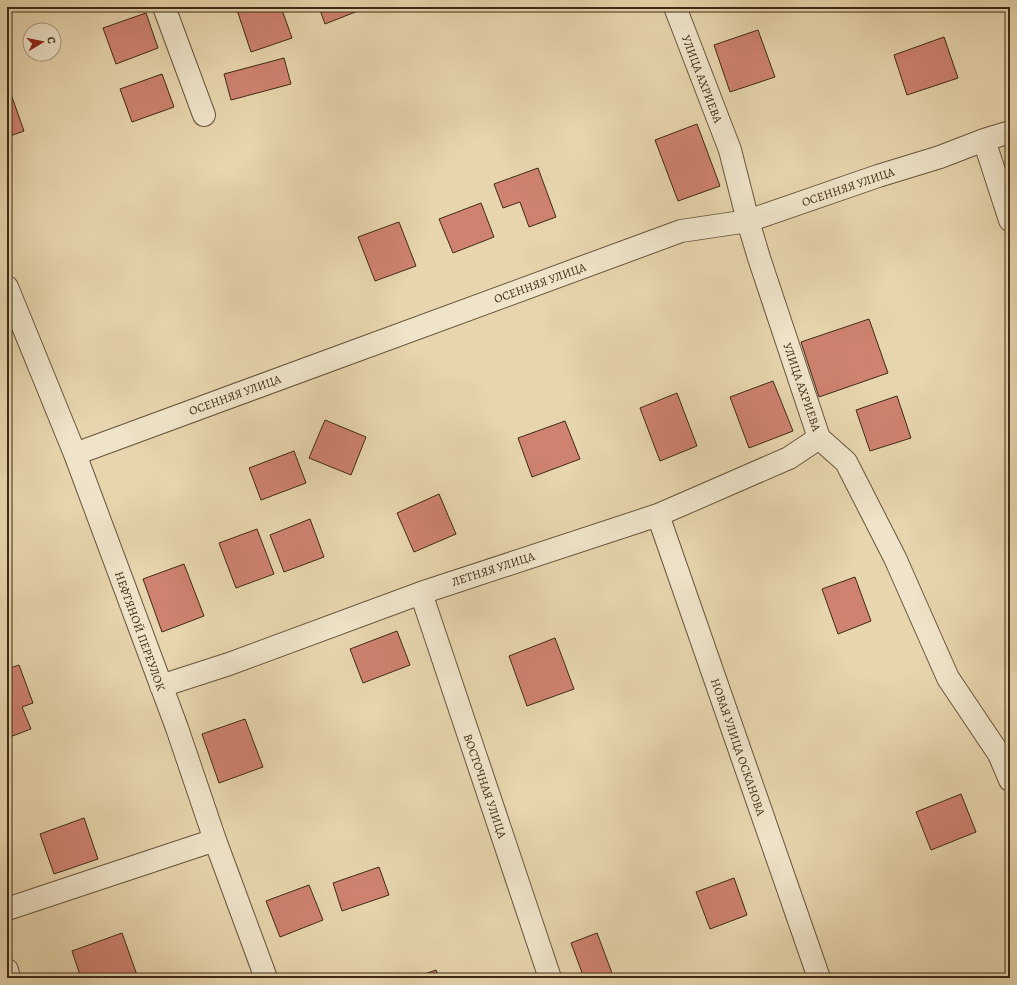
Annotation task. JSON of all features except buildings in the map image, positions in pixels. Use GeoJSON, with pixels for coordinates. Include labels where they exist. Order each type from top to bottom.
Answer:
{"type":"FeatureCollection","features":[{"type":"Feature","properties":{"kind":"street"},"geometry":{"type":"LineString","coordinates":[[164,7],[204,115]]}},
{"type":"Feature","properties":{"kind":"street","name":"УЛИЦА АХРИЕВА"},"geometry":{"type":"LineString","coordinates":[[675,7],[730,150],[761,266],[819,438],[846,462],[895,558],[948,678],[999,754],[1010,780]]}},
{"type":"Feature","properties":{"kind":"street","name":"ОСЕННЯЯ УЛИЦА"},"geometry":{"type":"LineString","coordinates":[[75,454],[681,231],[748,221],[1010,132]]}},
{"type":"Feature","properties":{"kind":"street"},"geometry":{"type":"LineString","coordinates":[[984,140],[1010,220]]}},
{"type":"Feature","properties":{"kind":"street","name":"НЕФТЯНОЙ ПЕРЕУЛОК"},"geometry":{"type":"LineString","coordinates":[[7,287],[75,454],[177,728],[215,840],[266,978]]}},
{"type":"Feature","properties":{"kind":"street","name":"ЛЕТНЯЯ УЛИЦА"},"geometry":{"type":"LineString","coordinates":[[161,686],[229,664],[420,593],[658,515],[789,458],[819,438]]}},
{"type":"Feature","properties":{"kind":"street","name":"НОВАЯ УЛИЦА ОСКАНОВА"},"geometry":{"type":"LineString","coordinates":[[658,515],[819,978]]}},
{"type":"Feature","properties":{"kind":"street","name":"ВОСТОЧНАЯ УЛИЦА"},"geometry":{"type":"LineString","coordinates":[[420,593],[550,978]]}},
{"type":"Feature","properties":{"kind":"street"},"geometry":{"type":"LineString","coordinates":[[7,909],[215,840]]}},
{"type":"Feature","properties":{"kind":"street"},"geometry":{"type":"LineString","coordinates":[[7,970],[10,978]]}}]}
